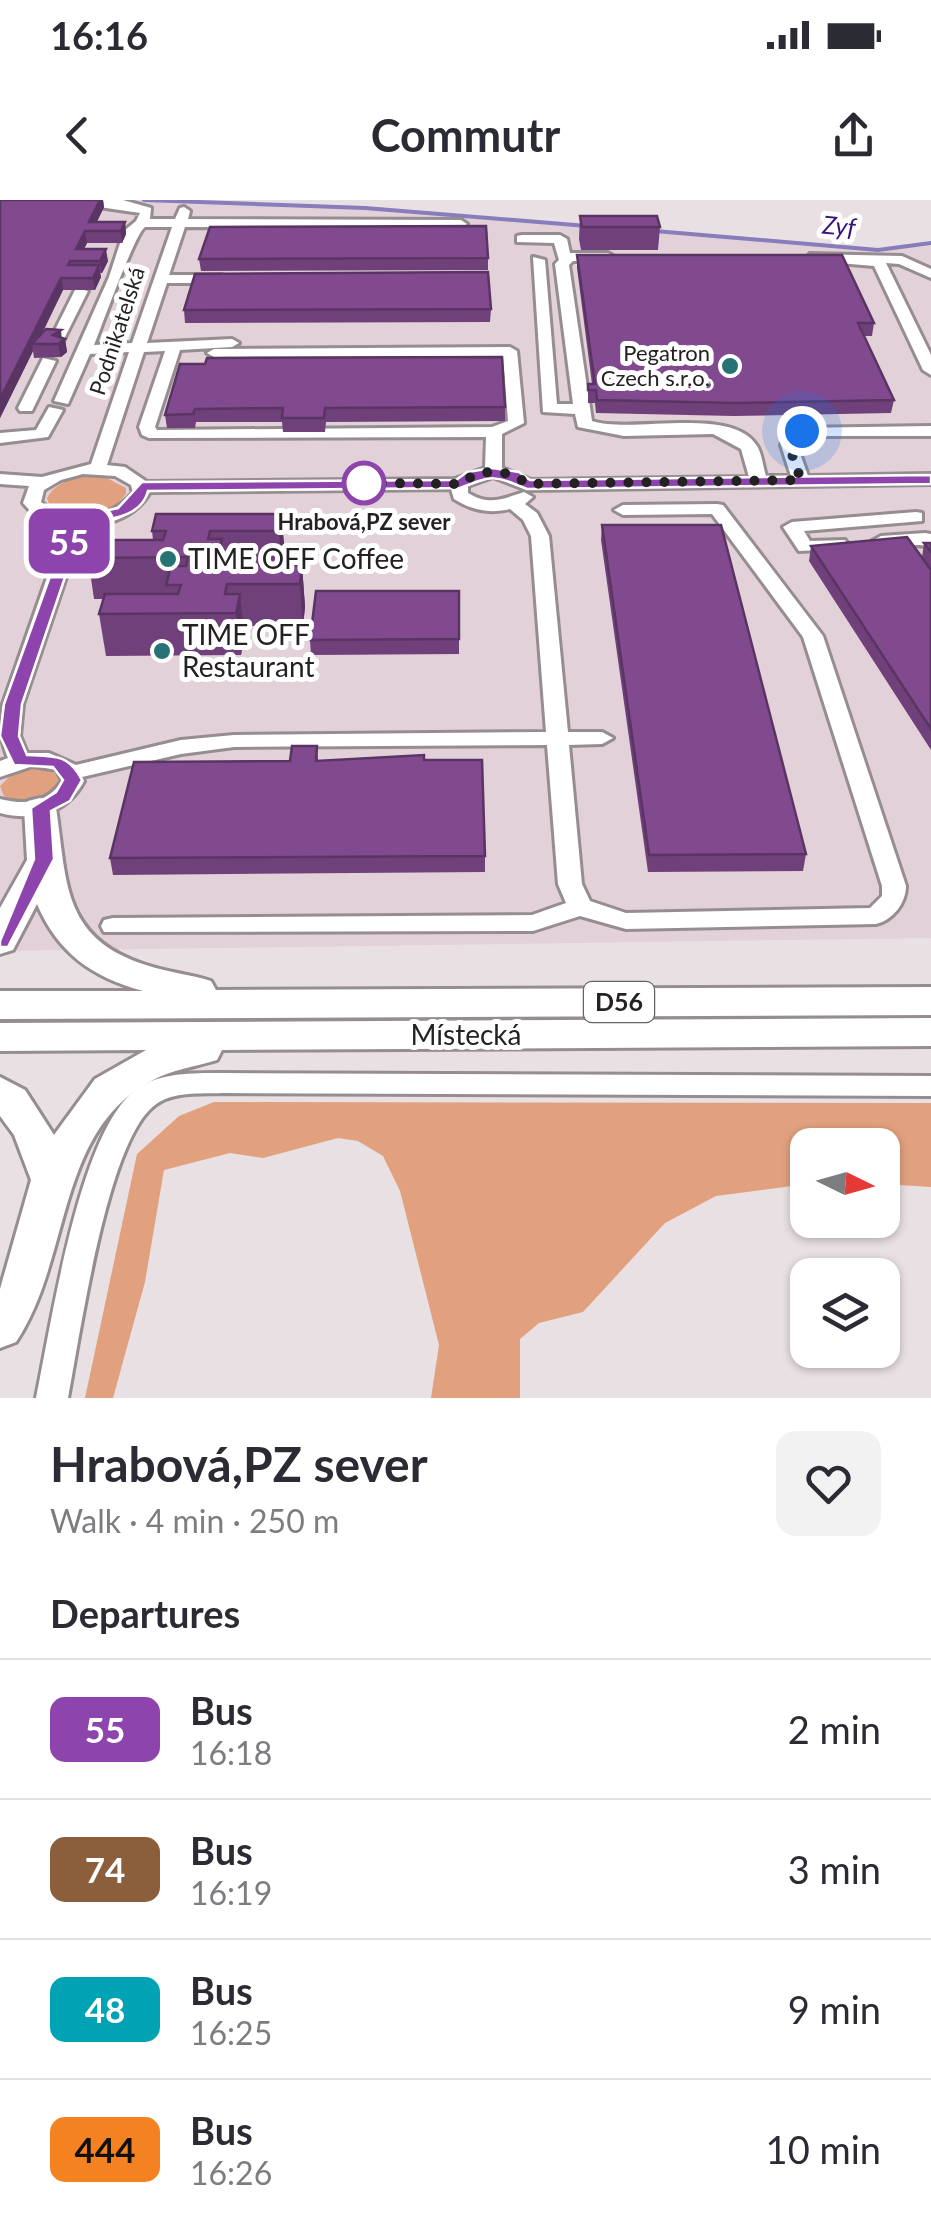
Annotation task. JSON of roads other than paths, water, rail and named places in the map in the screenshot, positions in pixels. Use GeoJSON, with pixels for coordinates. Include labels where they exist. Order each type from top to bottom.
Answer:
{"type":"FeatureCollection","features":[{"type":"Feature","properties":{"kind":"highway"},"geometry":{"type":"LineString","coordinates":[[40,808],[44,859],[54,907],[65,932],[88,954],[150,981],[309,1020]]}},
{"type":"Feature","properties":{"kind":"highway"},"geometry":{"type":"LineString","coordinates":[[0,941],[44,859]]}},
{"type":"Feature","properties":{"kind":"highway","name":"Místecká"},"geometry":{"type":"LineString","coordinates":[[0,1037],[309,1020],[931,1001]]}},
{"type":"Feature","properties":{"kind":"highway","name":"Místecká"},"geometry":{"type":"LineString","coordinates":[[0,1005],[309,1020],[931,1032]]}},
{"type":"Feature","properties":{"kind":"highway"},"geometry":{"type":"LineString","coordinates":[[0,1328],[32,1268],[52,1180],[90,1109],[108,1089],[135,1070],[164,1057],[309,1020]]}},
{"type":"Feature","properties":{"kind":"highway"},"geometry":{"type":"LineString","coordinates":[[0,1092],[22,1111],[35,1132],[52,1180]]}},
{"type":"Feature","properties":{"kind":"street"},"geometry":{"type":"LineString","coordinates":[[58,200],[143,207],[147,211],[142,222]]}},
{"type":"Feature","properties":{"kind":"street"},"geometry":{"type":"LineString","coordinates":[[0,438],[42,434],[86,350],[130,231],[142,222],[182,216],[273,223],[461,224]]}},
{"type":"Feature","properties":{"kind":"street","name":"Podnikatelská"},"geometry":{"type":"LineString","coordinates":[[98,468],[182,216]]}},
{"type":"Feature","properties":{"kind":"street"},"geometry":{"type":"LineString","coordinates":[[270,238],[273,223]]}},
{"type":"Feature","properties":{"kind":"street"},"geometry":{"type":"LineString","coordinates":[[522,239],[560,239],[584,424],[602,430],[710,430],[730,434],[749,448],[758,480]]}},
{"type":"Feature","properties":{"kind":"street"},"geometry":{"type":"LineString","coordinates":[[565,259],[632,257]]}},
{"type":"Feature","properties":{"kind":"street"},"geometry":{"type":"LineString","coordinates":[[803,257],[894,258],[931,274]]}},
{"type":"Feature","properties":{"kind":"street"},"geometry":{"type":"LineString","coordinates":[[860,258],[879,263],[931,370]]}},
{"type":"Feature","properties":{"kind":"street"},"geometry":{"type":"LineString","coordinates":[[538,260],[549,408],[580,409]]}},
{"type":"Feature","properties":{"kind":"street"},"geometry":{"type":"LineString","coordinates":[[161,279],[236,279]]}},
{"type":"Feature","properties":{"kind":"street"},"geometry":{"type":"LineString","coordinates":[[57,340],[81,291]]}},
{"type":"Feature","properties":{"kind":"street"},"geometry":{"type":"LineString","coordinates":[[69,315],[100,315]]}},
{"type":"Feature","properties":{"kind":"street"},"geometry":{"type":"LineString","coordinates":[[912,331],[931,331]]}},
{"type":"Feature","properties":{"kind":"street"},"geometry":{"type":"LineString","coordinates":[[86,350],[200,343],[501,340]]}},
{"type":"Feature","properties":{"kind":"street"},"geometry":{"type":"LineString","coordinates":[[174,347],[147,427],[155,435],[494,432],[516,423],[510,351],[214,353]]}},
{"type":"Feature","properties":{"kind":"street"},"geometry":{"type":"LineString","coordinates":[[26,408],[48,362]]}},
{"type":"Feature","properties":{"kind":"street"},"geometry":{"type":"LineString","coordinates":[[39,381],[72,381]]}},
{"type":"Feature","properties":{"kind":"street"},"geometry":{"type":"LineString","coordinates":[[801,480],[789,446],[791,436],[802,431],[931,431]]}},
{"type":"Feature","properties":{"kind":"street"},"geometry":{"type":"LineString","coordinates":[[493,472],[494,432]]}},
{"type":"Feature","properties":{"kind":"street"},"geometry":{"type":"LineString","coordinates":[[0,479],[44,482],[68,472],[98,468],[127,474],[142,487],[460,484],[472,475],[493,472],[514,476],[540,536],[570,884],[580,907]]}},
{"type":"Feature","properties":{"kind":"street"},"geometry":{"type":"LineString","coordinates":[[460,484],[460,495],[474,503],[520,494],[758,480],[931,480]]}},
{"type":"Feature","properties":{"kind":"street"},"geometry":{"type":"LineString","coordinates":[[900,480],[928,540],[930,566]]}},
{"type":"Feature","properties":{"kind":"street"},"geometry":{"type":"LineString","coordinates":[[44,482],[32,496],[37,510],[53,518],[76,521],[124,511],[138,500],[142,487]]}},
{"type":"Feature","properties":{"kind":"street"},"geometry":{"type":"LineString","coordinates":[[112,926],[533,923],[580,907],[626,921],[862,920],[876,916],[894,898],[890,870],[813,636],[717,509],[622,510]]}},
{"type":"Feature","properties":{"kind":"street"},"geometry":{"type":"LineString","coordinates":[[916,517],[792,527],[806,547],[928,540]]}},
{"type":"Feature","properties":{"kind":"street"},"geometry":{"type":"LineString","coordinates":[[0,806],[17,810],[40,808],[70,789],[71,773],[66,766],[46,759],[10,765],[10,736],[13,704],[76,521]]}},
{"type":"Feature","properties":{"kind":"street"},"geometry":{"type":"LineString","coordinates":[[71,773],[202,743],[602,738]]}},
{"type":"Feature","properties":{"kind":"street"},"geometry":{"type":"LineString","coordinates":[[52,1398],[97,1199],[116,1141],[130,1111],[162,1088],[222,1082],[931,1086]]}},
{"type":"Feature","properties":{"kind":"waterway","name":"Zyf"},"geometry":{"type":"LineString","coordinates":[[144,200],[365,208],[587,226]]}},
{"type":"Feature","properties":{"kind":"waterway","name":"Zyf"},"geometry":{"type":"LineString","coordinates":[[655,231],[878,250],[931,243]]}},
{"type":"Feature","properties":{"kind":"place","name":"Pegatron Czech s.r.o."},"geometry":{"type":"Point","coordinates":[730,366]}},
{"type":"Feature","properties":{"kind":"place","name":"Hrabová,PZ sever"},"geometry":{"type":"Point","coordinates":[364,483]}},
{"type":"Feature","properties":{"kind":"place","name":"TIME OFF Coffee"},"geometry":{"type":"Point","coordinates":[168,559]}},
{"type":"Feature","properties":{"kind":"place","name":"TIME OFF Restaurant"},"geometry":{"type":"Point","coordinates":[162,651]}}]}
